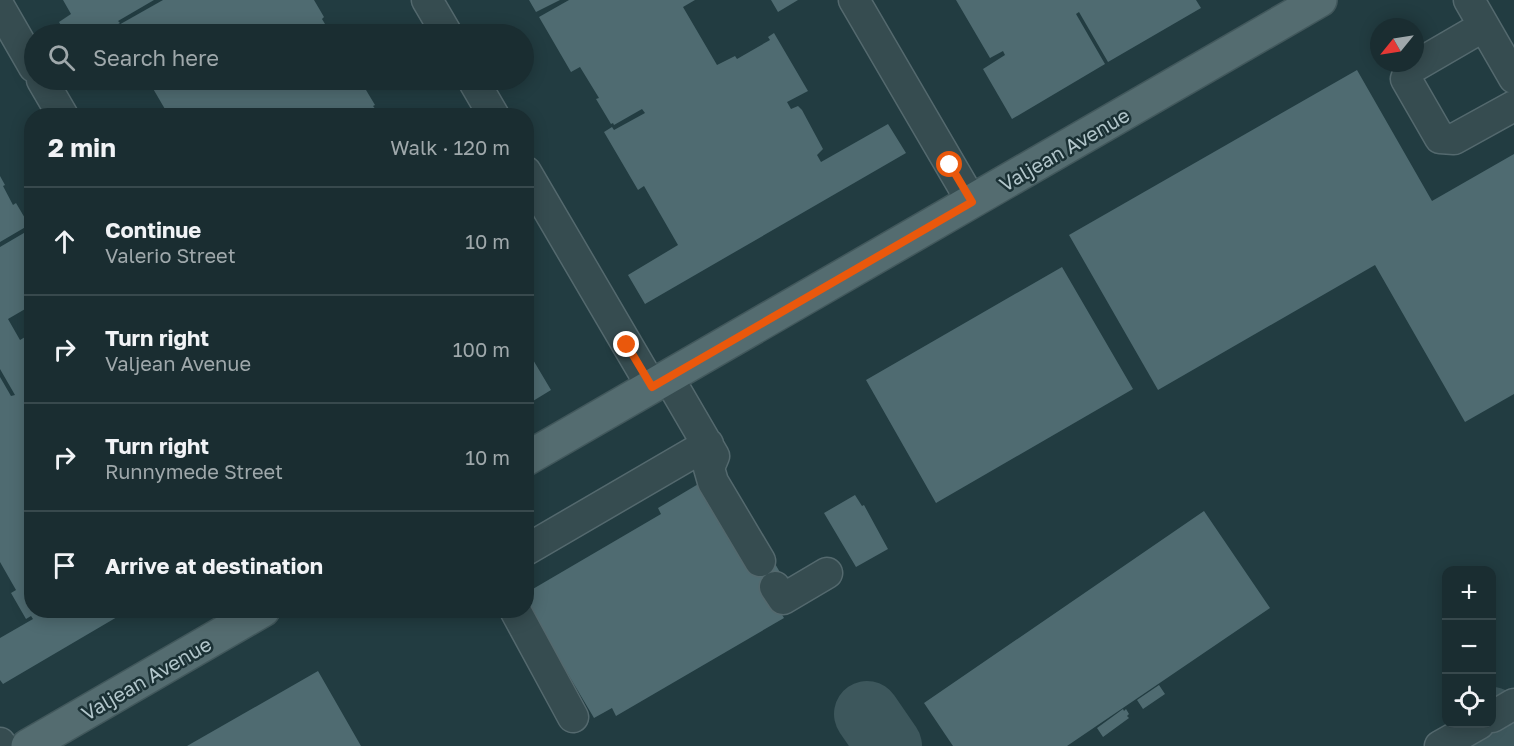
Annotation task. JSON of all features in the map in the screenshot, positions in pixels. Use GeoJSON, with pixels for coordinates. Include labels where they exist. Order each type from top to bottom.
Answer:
{"type":"FeatureCollection","features":[{"type":"Feature","properties":{"kind":"main road","name":"Valjean Avenue"},"geometry":{"type":"LineString","coordinates":[[534,454],[972,202],[1299,5]]}},
{"type":"Feature","properties":{"kind":"main road","name":"Valjean Avenue"},"geometry":{"type":"LineString","coordinates":[[28,746],[249,618]]}},
{"type":"Feature","properties":{"kind":"street"},"geometry":{"type":"LineString","coordinates":[[427,0],[441,24]]}},
{"type":"Feature","properties":{"kind":"street"},"geometry":{"type":"LineString","coordinates":[[854,0],[972,202]]}},
{"type":"Feature","properties":{"kind":"street"},"geometry":{"type":"LineString","coordinates":[[1469,0],[1514,78]]}},
{"type":"Feature","properties":{"kind":"street"},"geometry":{"type":"LineString","coordinates":[[0,8],[24,50]]}},
{"type":"Feature","properties":{"kind":"street"},"geometry":{"type":"LineString","coordinates":[[1484,26],[1410,69],[1406,79],[1440,138],[1455,139],[1514,106]]}},
{"type":"Feature","properties":{"kind":"street"},"geometry":{"type":"LineString","coordinates":[[48,90],[58,108]]}},
{"type":"Feature","properties":{"kind":"street"},"geometry":{"type":"LineString","coordinates":[[479,90],[489,108]]}},
{"type":"Feature","properties":{"kind":"street"},"geometry":{"type":"LineString","coordinates":[[534,185],[660,382],[708,444],[714,456],[709,468],[713,482],[760,561]]}},
{"type":"Feature","properties":{"kind":"street"},"geometry":{"type":"LineString","coordinates":[[534,545],[708,444]]}},
{"type":"Feature","properties":{"kind":"street"},"geometry":{"type":"LineString","coordinates":[[775,586],[783,599],[826,573]]}},
{"type":"Feature","properties":{"kind":"street"},"geometry":{"type":"LineString","coordinates":[[519,618],[573,717]]}},
{"type":"Feature","properties":{"kind":"street"},"geometry":{"type":"LineString","coordinates":[[1496,714],[1514,704]]}},
{"type":"Feature","properties":{"kind":"street"},"geometry":{"type":"LineString","coordinates":[[1440,746],[1471,728]]}},
{"type":"Feature","properties":{"kind":"building"},"geometry":{"type":"Polygon","coordinates":[[[63,0],[154,0],[118,21],[120,23],[118,24],[60,24],[59,22],[71,14],[63,0]]]}},
{"type":"Feature","properties":{"kind":"building"},"geometry":{"type":"Polygon","coordinates":[[[163,0],[314,0],[324,17],[322,19],[325,24],[121,24],[163,0]]]}},
{"type":"Feature","properties":{"kind":"building"},"geometry":{"type":"Polygon","coordinates":[[[529,0],[560,0],[536,12],[529,0]]]}},
{"type":"Feature","properties":{"kind":"building"},"geometry":{"type":"Polygon","coordinates":[[[569,0],[695,0],[683,7],[717,65],[735,56],[737,59],[770,40],[768,37],[774,33],[808,91],[787,102],[791,109],[798,106],[802,110],[823,149],[817,155],[821,162],[888,124],[906,153],[645,304],[628,275],[678,245],[644,186],[638,190],[604,132],[612,127],[614,130],[645,113],[642,109],[614,125],[611,124],[596,99],[599,98],[580,67],[571,72],[539,17],[569,0]]]}},
{"type":"Feature","properties":{"kind":"building"},"geometry":{"type":"Polygon","coordinates":[[[771,0],[798,0],[778,12],[771,0]]]}},
{"type":"Feature","properties":{"kind":"building"},"geometry":{"type":"Polygon","coordinates":[[[956,0],[1196,0],[1201,8],[1108,62],[1079,12],[1076,14],[1105,64],[1012,119],[983,69],[1005,55],[1003,51],[990,58],[956,0]]]}},
{"type":"Feature","properties":{"kind":"building"},"geometry":{"type":"Polygon","coordinates":[[[1357,70],[1432,201],[1514,154],[1514,394],[1465,422],[1375,265],[1158,390],[1069,235],[1357,70]]]}},
{"type":"Feature","properties":{"kind":"building"},"geometry":{"type":"Polygon","coordinates":[[[154,90],[366,90],[375,105],[373,106],[375,108],[164,108],[154,90]]]}},
{"type":"Feature","properties":{"kind":"building"},"geometry":{"type":"Polygon","coordinates":[[[0,176],[13,205],[16,203],[24,217],[24,228],[0,242],[0,176]]]}},
{"type":"Feature","properties":{"kind":"building"},"geometry":{"type":"Polygon","coordinates":[[[24,233],[24,310],[8,319],[20,340],[24,338],[24,616],[11,593],[16,590],[0,562],[0,377],[11,396],[15,395],[0,369],[0,247],[24,233]]]}},
{"type":"Feature","properties":{"kind":"building"},"geometry":{"type":"Polygon","coordinates":[[[1062,267],[1133,389],[936,503],[866,380],[1062,267]]]}},
{"type":"Feature","properties":{"kind":"building"},"geometry":{"type":"Polygon","coordinates":[[[534,361],[551,390],[534,400],[534,361]]]}},
{"type":"Feature","properties":{"kind":"building"},"geometry":{"type":"Polygon","coordinates":[[[705,480],[770,555],[785,581],[768,591],[784,618],[616,716],[612,708],[594,718],[534,617],[534,588],[661,514],[658,508],[705,480]]]}},
{"type":"Feature","properties":{"kind":"building"},"geometry":{"type":"Polygon","coordinates":[[[855,495],[862,506],[864,505],[888,549],[856,567],[824,513],[855,495]]]}},
{"type":"Feature","properties":{"kind":"building"},"geometry":{"type":"Polygon","coordinates":[[[1204,511],[1270,608],[1067,746],[953,746],[924,703],[1204,511]]]}},
{"type":"Feature","properties":{"kind":"building"},"geometry":{"type":"Polygon","coordinates":[[[115,618],[3,684],[0,680],[0,638],[33,619],[115,618]]]}},
{"type":"Feature","properties":{"kind":"building"},"geometry":{"type":"Polygon","coordinates":[[[318,671],[361,746],[187,746],[318,671]]]}},
{"type":"Feature","properties":{"kind":"building"},"geometry":{"type":"Polygon","coordinates":[[[1159,685],[1165,694],[1143,709],[1137,700],[1159,685]]]}},
{"type":"Feature","properties":{"kind":"building"},"geometry":{"type":"Polygon","coordinates":[[[1123,709],[1124,711],[1126,709],[1129,718],[1103,737],[1097,728],[1123,709]]]}},
{"type":"Feature","properties":{"kind":"taxiway"},"geometry":{"type":"LineString","coordinates":[[867,714],[889,746]]}},
{"type":"Feature","properties":{"kind":"taxiway"},"geometry":{"type":"LineString","coordinates":[[1496,727],[1506,746]]}},
{"type":"Feature","properties":{"kind":"route"},"geometry":{"type":"LineString","coordinates":[[627,345],[652,387],[972,202],[950,165]]}}]}
